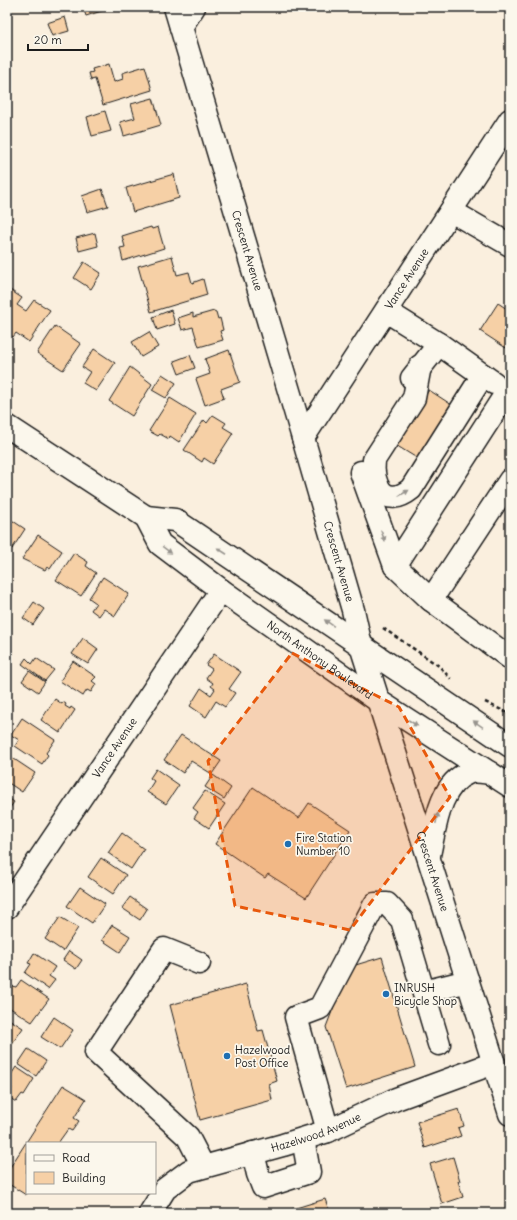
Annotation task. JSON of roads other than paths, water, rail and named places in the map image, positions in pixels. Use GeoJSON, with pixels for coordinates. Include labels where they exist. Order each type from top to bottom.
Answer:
{"type":"FeatureCollection","features":[{"type":"Feature","properties":{"kind":"main road","name":"Crescent Avenue"},"geometry":{"type":"LineString","coordinates":[[174,7],[303,438],[353,610],[361,646],[510,1114]]}},
{"type":"Feature","properties":{"kind":"main road"},"geometry":{"type":"LineString","coordinates":[[181,27],[194,7]]}},
{"type":"Feature","properties":{"kind":"main road","name":"Vance Avenue"},"geometry":{"type":"LineString","coordinates":[[303,438],[510,120]]}},
{"type":"Feature","properties":{"kind":"main road"},"geometry":{"type":"LineString","coordinates":[[451,211],[510,245]]}},
{"type":"Feature","properties":{"kind":"main road"},"geometry":{"type":"LineString","coordinates":[[386,311],[439,344],[508,393],[395,566]]}},
{"type":"Feature","properties":{"kind":"main road"},"geometry":{"type":"LineString","coordinates":[[439,344],[420,366],[361,454],[360,468],[362,481],[395,566],[431,600],[510,658]]}},
{"type":"Feature","properties":{"kind":"main road"},"geometry":{"type":"LineString","coordinates":[[420,366],[414,398],[374,460],[373,472],[375,483],[385,494],[394,497],[404,494],[411,488],[483,375]]}},
{"type":"Feature","properties":{"kind":"main road","name":"North Anthony Boulevard"},"geometry":{"type":"LineString","coordinates":[[7,426],[146,518],[160,544],[221,590],[380,702],[510,786]]}},
{"type":"Feature","properties":{"kind":"main road"},"geometry":{"type":"LineString","coordinates":[[431,600],[510,480]]}},
{"type":"Feature","properties":{"kind":"main road","name":"North Anthony Boulevard"},"geometry":{"type":"LineString","coordinates":[[146,518],[175,520],[510,746]]}},
{"type":"Feature","properties":{"kind":"main road","name":"Vance Avenue"},"geometry":{"type":"LineString","coordinates":[[7,907],[221,590]]}},
{"type":"Feature","properties":{"kind":"main road"},"geometry":{"type":"LineString","coordinates":[[429,856],[439,807],[452,785],[458,778],[469,772],[490,772]]}},
{"type":"Feature","properties":{"kind":"main road"},"geometry":{"type":"LineString","coordinates":[[328,1131],[296,1017],[320,1008],[374,904],[388,904],[402,920],[439,1044]]}},
{"type":"Feature","properties":{"kind":"main road"},"geometry":{"type":"LineString","coordinates":[[199,963],[164,949],[96,1052],[188,1137],[203,1166]]}},
{"type":"Feature","properties":{"kind":"main road"},"geometry":{"type":"LineString","coordinates":[[424,992],[468,981]]}},
{"type":"Feature","properties":{"kind":"main road","name":"Hazelwood Avenue"},"geometry":{"type":"LineString","coordinates":[[150,1213],[165,1189],[189,1171],[328,1131],[396,1099],[494,1063]]}},
{"type":"Feature","properties":{"kind":"main road"},"geometry":{"type":"LineString","coordinates":[[253,1153],[263,1187],[309,1172],[303,1139]]}},
{"type":"Feature","properties":{"kind":"place","name":"Fire Station Number 10"},"geometry":{"type":"Point","coordinates":[288,844]}},
{"type":"Feature","properties":{"kind":"place","name":"INRUSH Bicycle Shop"},"geometry":{"type":"Point","coordinates":[386,994]}},
{"type":"Feature","properties":{"kind":"place","name":"Hazelwood Post Office"},"geometry":{"type":"Point","coordinates":[227,1056]}}]}
